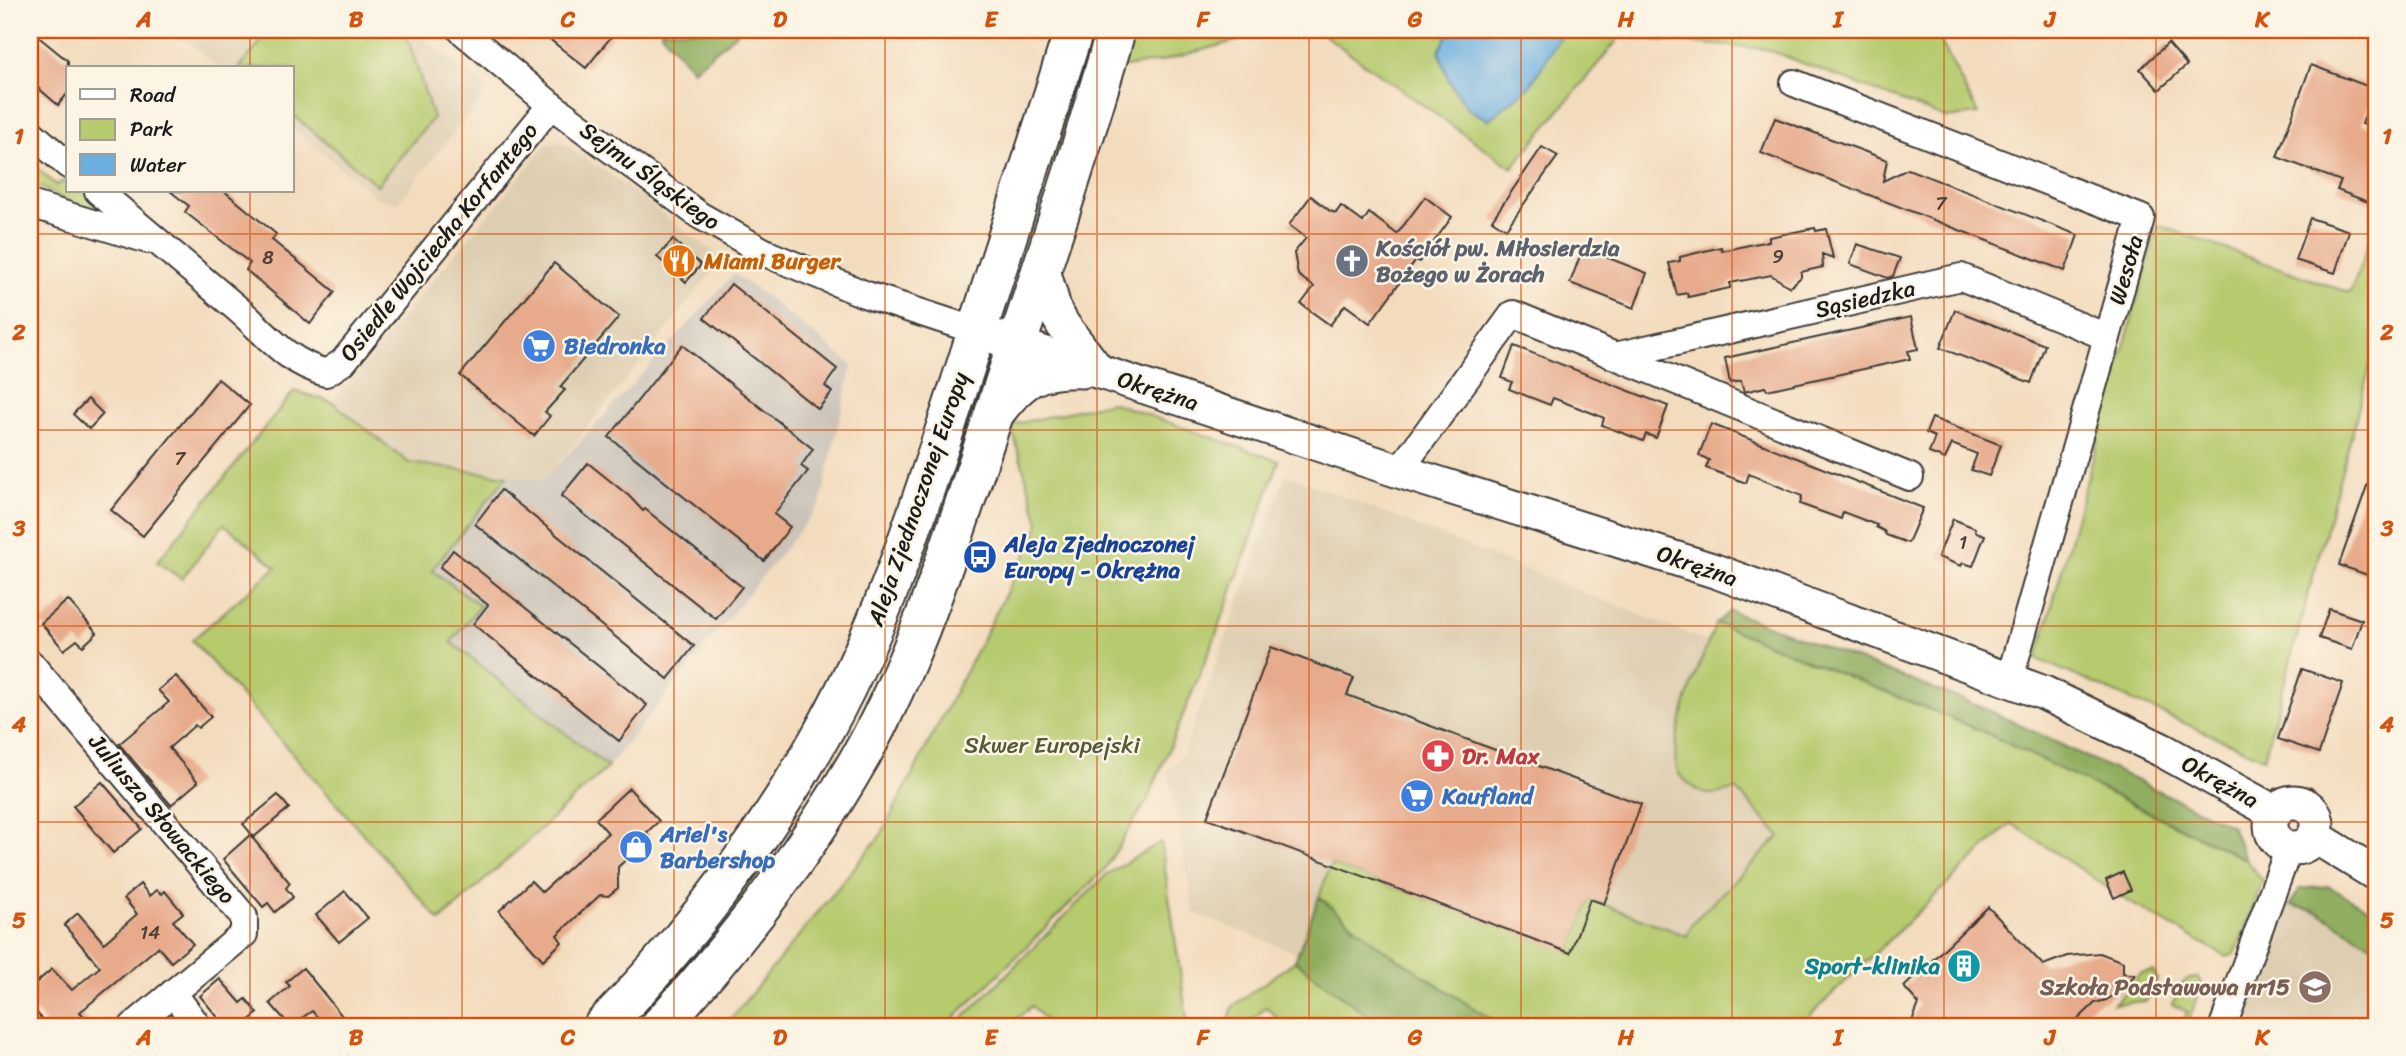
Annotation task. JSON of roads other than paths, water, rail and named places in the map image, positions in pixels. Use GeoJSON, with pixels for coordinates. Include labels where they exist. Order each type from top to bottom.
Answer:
{"type":"FeatureCollection","features":[{"type":"Feature","properties":{"kind":"main road","name":"Aleja Zjednoczonej Europy"},"geometry":{"type":"LineString","coordinates":[[603,1026],[653,975],[743,860],[819,739],[874,627],[902,559],[1074,30]]}},
{"type":"Feature","properties":{"kind":"main road","name":"Aleja Zjednoczonej Europy"},"geometry":{"type":"LineString","coordinates":[[660,1026],[694,990],[790,867],[862,752],[890,699],[929,605],[1017,344],[1116,30]]}},
{"type":"Feature","properties":{"kind":"street","name":"Sejmu Śląskiego"},"geometry":{"type":"LineString","coordinates":[[461,30],[551,105],[699,215],[770,255],[864,293],[977,331]]}},
{"type":"Feature","properties":{"kind":"street","name":"Wesoła"},"geometry":{"type":"LineString","coordinates":[[1794,83],[2141,218],[2009,681]]}},
{"type":"Feature","properties":{"kind":"street","name":"Osiedle Wojciecha Korfantego"},"geometry":{"type":"LineString","coordinates":[[99,192],[237,308],[281,351],[306,367],[326,373],[343,362],[551,105]]}},
{"type":"Feature","properties":{"kind":"street"},"geometry":{"type":"LineString","coordinates":[[30,132],[66,163]]}},
{"type":"Feature","properties":{"kind":"street","name":"Osiedle Wojciecha Korfantego"},"geometry":{"type":"LineString","coordinates":[[30,204],[160,243]]}},
{"type":"Feature","properties":{"kind":"street"},"geometry":{"type":"LineString","coordinates":[[1042,266],[1055,311],[1099,372]]}},
{"type":"Feature","properties":{"kind":"street","name":"Sąsiedzka"},"geometry":{"type":"LineString","coordinates":[[1615,356],[1961,277],[2106,337]]}},
{"type":"Feature","properties":{"kind":"street"},"geometry":{"type":"LineString","coordinates":[[1399,471],[1513,314],[1910,477]]}},
{"type":"Feature","properties":{"kind":"street","name":"Okrężna"},"geometry":{"type":"LineString","coordinates":[[977,331],[1399,471],[1715,570],[2044,693],[2162,750],[2274,812],[2283,804],[2295,801],[2306,805],[2314,813],[2317,825],[2302,842]]}},
{"type":"Feature","properties":{"kind":"street","name":"Okrężna"},"geometry":{"type":"LineString","coordinates":[[991,421],[1010,396],[1036,376],[1058,370],[1099,372]]}},
{"type":"Feature","properties":{"kind":"street","name":"Juliusza Słowackiego"},"geometry":{"type":"LineString","coordinates":[[30,663],[244,917],[244,934],[133,1026]]}},
{"type":"Feature","properties":{"kind":"street"},"geometry":{"type":"LineString","coordinates":[[2223,1026],[2302,842],[2341,855],[2376,874]]}},
{"type":"Feature","properties":{"kind":"street"},"geometry":{"type":"LineString","coordinates":[[173,993],[198,1026]]}},
{"type":"Feature","properties":{"kind":"water"},"geometry":{"type":"Polygon","coordinates":[[[1450,30],[1564,30],[1530,86],[1488,120],[1468,109],[1449,81],[1439,51],[1450,30]]]}},
{"type":"Feature","properties":{"kind":"place","name":"Miami Burger"},"geometry":{"type":"Point","coordinates":[679,261]}},
{"type":"Feature","properties":{"kind":"place","name":"Kościół pw. Miłosierdzia Bożego w Żorach"},"geometry":{"type":"Point","coordinates":[1352,261]}},
{"type":"Feature","properties":{"kind":"place","name":"Biedronka"},"geometry":{"type":"Point","coordinates":[539,346]}},
{"type":"Feature","properties":{"kind":"place","name":"Aleja Zjednoczonej Europy - Okrężna"},"geometry":{"type":"Point","coordinates":[980,557]}},
{"type":"Feature","properties":{"kind":"place","name":"Dr. Max"},"geometry":{"type":"Point","coordinates":[1438,756]}},
{"type":"Feature","properties":{"kind":"place","name":"Kaufland"},"geometry":{"type":"Point","coordinates":[1417,796]}},
{"type":"Feature","properties":{"kind":"place","name":"Ariel's Barbershop"},"geometry":{"type":"Point","coordinates":[636,847]}},
{"type":"Feature","properties":{"kind":"place","name":"Sport-klinika"},"geometry":{"type":"Point","coordinates":[1964,966]}},
{"type":"Feature","properties":{"kind":"place","name":"Szkoła Podstawowa nr15"},"geometry":{"type":"Point","coordinates":[2315,987]}},
{"type":"Feature","properties":{"kind":"park label","name":"Skwer Europejski"},"geometry":{"type":"Point","coordinates":[1052,745]}}]}
